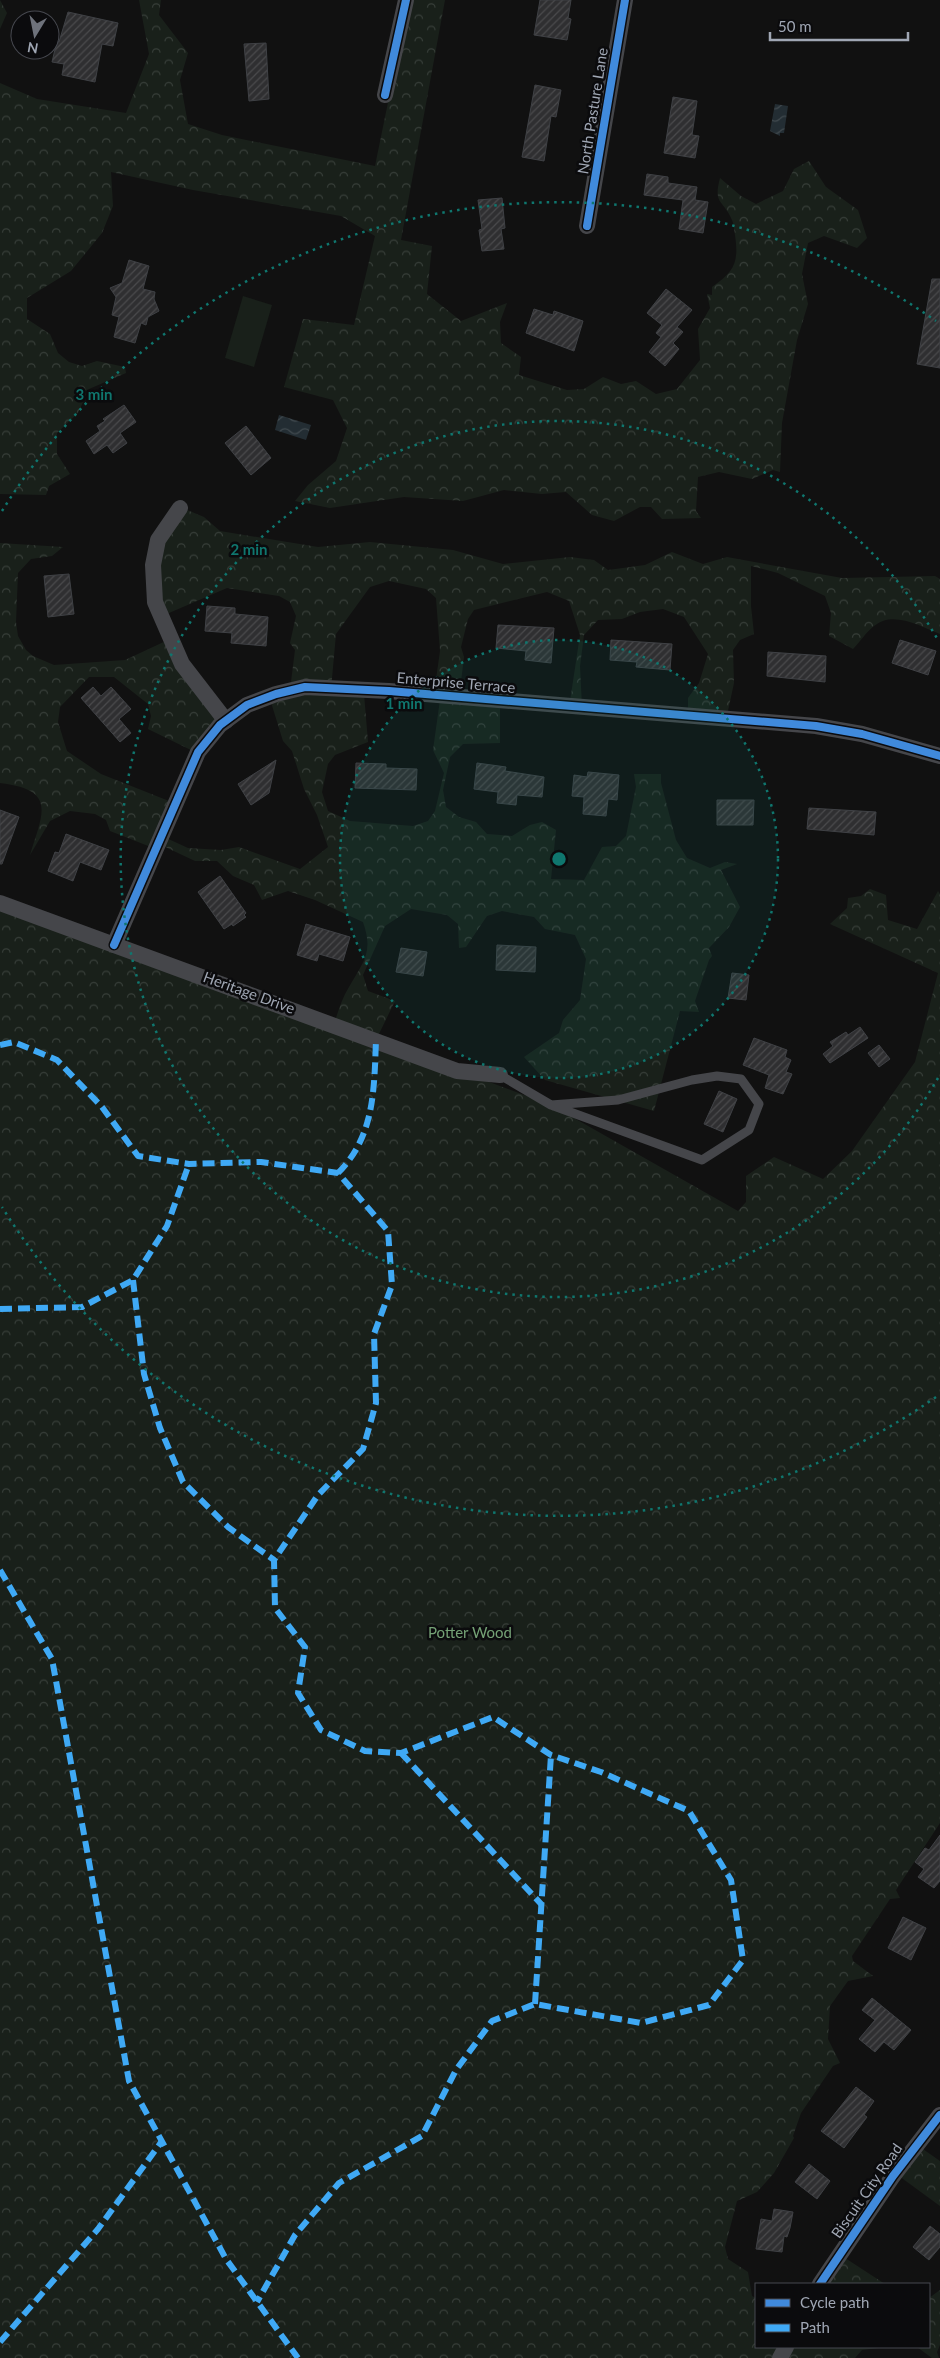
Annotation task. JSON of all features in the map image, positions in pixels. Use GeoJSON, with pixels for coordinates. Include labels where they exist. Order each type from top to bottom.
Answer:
{"type":"FeatureCollection","features":[{"type":"Feature","properties":{"kind":"street"},"geometry":{"type":"LineString","coordinates":[[385,95],[406,0]]}},
{"type":"Feature","properties":{"kind":"street","name":"North Pasture Lane"},"geometry":{"type":"LineString","coordinates":[[587,226],[625,0]]}},
{"type":"Feature","properties":{"kind":"street"},"geometry":{"type":"LineString","coordinates":[[180,508],[158,540],[153,564],[155,602],[182,664],[226,721]]}},
{"type":"Feature","properties":{"kind":"street","name":"Enterprise Terrace"},"geometry":{"type":"LineString","coordinates":[[114,945],[198,752],[220,725],[247,705],[276,694],[305,687],[389,691],[816,726],[862,734],[940,756]]}},
{"type":"Feature","properties":{"kind":"street","name":"Heritage Drive"},"geometry":{"type":"LineString","coordinates":[[0,903],[457,1070],[500,1075]]}},
{"type":"Feature","properties":{"kind":"street","name":"Biscuit City Road"},"geometry":{"type":"LineString","coordinates":[[821,2283],[893,2176],[940,2115]]}},
{"type":"Feature","properties":{"kind":"lane"},"geometry":{"type":"LineString","coordinates":[[500,1075],[550,1105],[702,1160],[749,1130],[759,1104],[741,1080],[717,1076],[692,1080],[618,1100],[550,1105]]}},
{"type":"Feature","properties":{"kind":"green space"},"geometry":{"type":"Polygon","coordinates":[[[0,0],[7,13],[0,29],[0,0]]]}},
{"type":"Feature","properties":{"kind":"green space"},"geometry":{"type":"Polygon","coordinates":[[[139,0],[161,0],[159,15],[188,53],[180,80],[188,124],[222,135],[375,166],[409,0],[445,0],[401,240],[432,246],[427,294],[461,321],[507,303],[500,322],[501,343],[521,357],[519,375],[567,390],[584,389],[603,377],[621,384],[636,381],[656,394],[677,389],[700,360],[698,329],[710,308],[707,294],[712,295],[712,287],[726,276],[736,259],[733,223],[729,213],[718,198],[720,178],[741,196],[756,204],[783,191],[794,169],[809,161],[826,187],[858,210],[867,238],[857,248],[824,236],[808,243],[802,274],[808,304],[797,340],[782,423],[780,472],[773,470],[752,479],[719,472],[698,477],[696,511],[701,518],[662,519],[651,507],[640,507],[614,521],[592,515],[566,492],[542,494],[504,490],[463,501],[404,497],[330,508],[295,501],[308,485],[336,461],[347,428],[333,400],[284,387],[303,319],[354,325],[375,236],[341,216],[193,190],[111,172],[113,206],[102,233],[71,271],[27,298],[27,319],[50,334],[58,353],[69,362],[82,366],[97,361],[125,367],[126,373],[89,389],[78,413],[57,433],[57,454],[70,474],[49,486],[46,495],[0,494],[0,83],[37,99],[126,113],[149,54],[139,0]]]}},
{"type":"Feature","properties":{"kind":"green space"},"geometry":{"type":"Polygon","coordinates":[[[243,296],[272,305],[254,367],[225,358],[243,296]]]}},
{"type":"Feature","properties":{"kind":"green space","name":"Potter Wood"},"geometry":{"type":"Polygon","coordinates":[[[180,507],[204,517],[220,531],[318,547],[370,542],[453,550],[503,564],[570,557],[594,560],[608,570],[645,565],[672,552],[703,564],[727,557],[842,578],[935,576],[940,579],[940,634],[907,621],[890,619],[881,621],[874,626],[853,649],[829,636],[831,613],[825,596],[778,573],[751,566],[751,606],[754,634],[740,640],[733,650],[734,683],[726,720],[688,717],[688,698],[699,683],[708,654],[684,617],[663,609],[640,612],[622,619],[598,620],[584,635],[580,666],[582,708],[569,708],[580,635],[569,601],[547,592],[474,610],[468,619],[461,647],[464,657],[459,697],[500,704],[500,743],[463,744],[450,757],[443,790],[446,807],[459,817],[476,822],[487,834],[512,836],[530,825],[542,822],[556,830],[551,879],[584,880],[602,847],[616,846],[626,836],[636,787],[634,774],[661,774],[661,783],[676,840],[687,858],[710,868],[725,862],[737,864],[721,870],[740,907],[729,927],[709,948],[712,956],[695,1001],[699,1012],[680,1011],[654,1111],[545,1080],[524,1057],[559,1033],[563,1020],[580,1000],[586,959],[575,935],[545,929],[534,917],[502,911],[487,916],[466,947],[459,948],[458,924],[447,915],[411,909],[385,926],[363,975],[368,991],[395,1001],[376,1040],[551,1105],[738,1211],[746,1202],[746,1176],[774,1157],[823,1179],[852,1151],[915,1062],[938,973],[830,924],[847,908],[848,898],[861,896],[870,889],[886,895],[888,920],[917,929],[938,891],[940,894],[940,1823],[896,1890],[900,1898],[890,1899],[852,1956],[853,1961],[873,1976],[848,1981],[830,2006],[828,2039],[840,2063],[833,2066],[801,2113],[793,2136],[794,2138],[774,2173],[757,2192],[737,2201],[725,2247],[728,2259],[748,2272],[752,2296],[755,2298],[755,2348],[879,2348],[862,2350],[855,2358],[0,2358],[0,905],[334,1024],[344,996],[362,964],[367,950],[363,922],[315,900],[288,891],[262,900],[254,885],[233,876],[217,861],[195,861],[161,845],[156,849],[110,831],[106,820],[95,814],[70,811],[50,821],[30,855],[41,815],[41,806],[38,798],[31,791],[18,786],[0,783],[0,543],[63,547],[52,556],[31,559],[18,573],[16,622],[18,636],[26,650],[33,656],[54,665],[125,660],[168,640],[223,718],[197,753],[148,729],[151,716],[148,704],[114,677],[89,677],[60,707],[58,722],[67,751],[101,774],[174,803],[164,837],[188,848],[221,850],[239,847],[300,869],[328,847],[317,815],[304,789],[292,751],[283,741],[270,699],[290,690],[295,650],[290,643],[296,616],[290,602],[279,596],[227,588],[162,616],[153,566],[180,507]],[[389,581],[370,587],[336,634],[331,689],[364,694],[368,742],[335,755],[328,764],[322,792],[328,811],[350,821],[413,826],[428,821],[435,811],[444,773],[433,750],[440,700],[434,694],[440,651],[436,598],[426,589],[389,581]]]}},
{"type":"Feature","properties":{"kind":"green space"},"geometry":{"type":"Polygon","coordinates":[[[920,2147],[940,2161],[940,2206],[899,2176],[920,2147]]]}},
{"type":"Feature","properties":{"kind":"green space"},"geometry":{"type":"Polygon","coordinates":[[[842,2256],[883,2283],[823,2283],[842,2256]]]}},
{"type":"Feature","properties":{"kind":"green space"},"geometry":{"type":"Polygon","coordinates":[[[940,2290],[940,2345],[937,2352],[939,2358],[932,2358],[918,2348],[930,2348],[930,2297],[940,2290]]]}},
{"type":"Feature","properties":{"kind":"water"},"geometry":{"type":"Polygon","coordinates":[[[775,104],[788,106],[784,133],[780,133],[780,136],[770,131],[775,104]]]}},
{"type":"Feature","properties":{"kind":"water"},"geometry":{"type":"Polygon","coordinates":[[[279,415],[311,425],[306,440],[275,430],[279,415]]]}},
{"type":"Feature","properties":{"kind":"building"},"geometry":{"type":"Polygon","coordinates":[[[540,0],[571,0],[568,18],[571,19],[567,40],[534,35],[540,0]]]}},
{"type":"Feature","properties":{"kind":"building"},"geometry":{"type":"Polygon","coordinates":[[[68,12],[118,23],[113,46],[102,44],[95,82],[62,75],[64,64],[52,62],[52,60],[60,60],[60,39],[68,12]]]}},
{"type":"Feature","properties":{"kind":"building"},"geometry":{"type":"Polygon","coordinates":[[[266,43],[269,99],[249,101],[244,44],[266,43]]]}},
{"type":"Feature","properties":{"kind":"building"},"geometry":{"type":"Polygon","coordinates":[[[535,85],[561,90],[556,117],[551,116],[544,161],[522,157],[535,85]]]}},
{"type":"Feature","properties":{"kind":"building"},"geometry":{"type":"Polygon","coordinates":[[[673,97],[697,101],[692,135],[699,136],[695,158],[664,153],[673,97]]]}},
{"type":"Feature","properties":{"kind":"building"},"geometry":{"type":"Polygon","coordinates":[[[647,174],[668,177],[668,183],[697,187],[695,200],[708,202],[703,233],[679,229],[683,200],[644,195],[647,174]]]}},
{"type":"Feature","properties":{"kind":"building"},"geometry":{"type":"Polygon","coordinates":[[[502,198],[505,228],[501,229],[504,249],[482,251],[479,230],[482,229],[478,200],[502,198]]]}},
{"type":"Feature","properties":{"kind":"building"},"geometry":{"type":"Polygon","coordinates":[[[129,260],[149,266],[143,289],[155,292],[154,299],[159,311],[148,317],[146,325],[141,323],[135,343],[114,337],[119,317],[112,315],[116,297],[110,288],[122,283],[129,260]]]}},
{"type":"Feature","properties":{"kind":"building"},"geometry":{"type":"Polygon","coordinates":[[[932,279],[940,279],[940,368],[917,364],[932,279]]]}},
{"type":"Feature","properties":{"kind":"building"},"geometry":{"type":"Polygon","coordinates":[[[666,289],[692,310],[677,327],[683,332],[673,343],[679,349],[665,366],[649,352],[661,337],[656,333],[662,325],[647,313],[666,289]]]}},
{"type":"Feature","properties":{"kind":"building"},"geometry":{"type":"Polygon","coordinates":[[[534,309],[553,315],[554,311],[583,321],[574,351],[526,333],[534,309]]]}},
{"type":"Feature","properties":{"kind":"building"},"geometry":{"type":"Polygon","coordinates":[[[124,405],[136,422],[120,433],[127,443],[113,453],[107,445],[94,454],[86,441],[100,431],[97,426],[105,421],[103,419],[124,405]]]}},
{"type":"Feature","properties":{"kind":"building"},"geometry":{"type":"Polygon","coordinates":[[[246,426],[271,458],[251,475],[225,443],[246,426]]]}},
{"type":"Feature","properties":{"kind":"building"},"geometry":{"type":"Polygon","coordinates":[[[69,574],[74,614],[48,617],[44,576],[69,574]]]}},
{"type":"Feature","properties":{"kind":"building"},"geometry":{"type":"Polygon","coordinates":[[[207,606],[235,608],[235,614],[268,617],[266,646],[231,643],[232,633],[205,631],[207,606]]]}},
{"type":"Feature","properties":{"kind":"building"},"geometry":{"type":"Polygon","coordinates":[[[498,625],[554,628],[551,663],[525,660],[526,651],[496,648],[498,625]]]}},
{"type":"Feature","properties":{"kind":"building"},"geometry":{"type":"Polygon","coordinates":[[[611,640],[672,644],[670,670],[636,667],[637,662],[610,660],[611,640]]]}},
{"type":"Feature","properties":{"kind":"building"},"geometry":{"type":"Polygon","coordinates":[[[900,640],[936,651],[928,675],[892,663],[900,640]]]}},
{"type":"Feature","properties":{"kind":"building"},"geometry":{"type":"Polygon","coordinates":[[[768,652],[826,656],[825,682],[767,676],[768,652]]]}},
{"type":"Feature","properties":{"kind":"building"},"geometry":{"type":"Polygon","coordinates":[[[93,687],[101,696],[111,687],[131,709],[119,719],[131,733],[120,742],[81,698],[93,687]]]}},
{"type":"Feature","properties":{"kind":"building"},"geometry":{"type":"Polygon","coordinates":[[[276,760],[269,793],[251,805],[238,784],[276,760]]]}},
{"type":"Feature","properties":{"kind":"building"},"geometry":{"type":"Polygon","coordinates":[[[356,763],[386,764],[386,768],[417,769],[416,790],[355,788],[356,763]]]}},
{"type":"Feature","properties":{"kind":"building"},"geometry":{"type":"Polygon","coordinates":[[[477,763],[506,767],[505,771],[544,777],[542,797],[517,795],[516,805],[497,803],[498,792],[474,789],[477,763]]]}},
{"type":"Feature","properties":{"kind":"building"},"geometry":{"type":"Polygon","coordinates":[[[588,772],[619,775],[617,800],[608,799],[606,816],[583,814],[584,797],[572,796],[574,775],[587,777],[588,772]]]}},
{"type":"Feature","properties":{"kind":"building"},"geometry":{"type":"Polygon","coordinates":[[[717,800],[754,800],[753,825],[717,825],[717,800]]]}},
{"type":"Feature","properties":{"kind":"building"},"geometry":{"type":"Polygon","coordinates":[[[809,808],[876,812],[874,835],[807,829],[809,808]]]}},
{"type":"Feature","properties":{"kind":"building"},"geometry":{"type":"Polygon","coordinates":[[[0,810],[19,817],[2,864],[0,864],[0,810]]]}},
{"type":"Feature","properties":{"kind":"building"},"geometry":{"type":"Polygon","coordinates":[[[66,834],[109,850],[101,870],[80,862],[73,881],[48,871],[55,852],[59,853],[66,834]]]}},
{"type":"Feature","properties":{"kind":"building"},"geometry":{"type":"Polygon","coordinates":[[[220,876],[246,913],[244,915],[246,917],[233,926],[232,924],[224,929],[198,892],[220,876]]]}},
{"type":"Feature","properties":{"kind":"building"},"geometry":{"type":"Polygon","coordinates":[[[306,924],[350,937],[343,961],[319,954],[317,961],[297,955],[306,924]]]}},
{"type":"Feature","properties":{"kind":"building"},"geometry":{"type":"Polygon","coordinates":[[[497,945],[536,947],[535,972],[496,970],[497,945]]]}},
{"type":"Feature","properties":{"kind":"building"},"geometry":{"type":"Polygon","coordinates":[[[401,948],[427,952],[423,976],[396,972],[401,948]]]}},
{"type":"Feature","properties":{"kind":"building"},"geometry":{"type":"Polygon","coordinates":[[[732,973],[749,975],[746,1000],[728,998],[732,973]]]}},
{"type":"Feature","properties":{"kind":"building"},"geometry":{"type":"Polygon","coordinates":[[[860,1027],[868,1038],[830,1063],[823,1054],[833,1046],[830,1042],[846,1032],[848,1035],[860,1027]]]}},
{"type":"Feature","properties":{"kind":"building"},"geometry":{"type":"Polygon","coordinates":[[[754,1038],[787,1050],[785,1057],[791,1060],[786,1072],[792,1074],[783,1094],[765,1088],[769,1075],[743,1065],[754,1038]]]}},
{"type":"Feature","properties":{"kind":"building"},"geometry":{"type":"Polygon","coordinates":[[[879,1045],[890,1059],[879,1067],[868,1053],[879,1045]]]}},
{"type":"Feature","properties":{"kind":"building"},"geometry":{"type":"Polygon","coordinates":[[[719,1091],[737,1099],[723,1132],[704,1124],[719,1091]]]}},
{"type":"Feature","properties":{"kind":"building"},"geometry":{"type":"Polygon","coordinates":[[[940,1835],[940,1881],[934,1888],[918,1877],[924,1869],[915,1862],[925,1848],[929,1850],[940,1835]]]}},
{"type":"Feature","properties":{"kind":"building"},"geometry":{"type":"Polygon","coordinates":[[[903,1917],[926,1928],[911,1960],[888,1948],[903,1917]]]}},
{"type":"Feature","properties":{"kind":"building"},"geometry":{"type":"Polygon","coordinates":[[[872,1998],[911,2030],[894,2050],[884,2042],[875,2052],[859,2039],[875,2020],[862,2010],[872,1998]]]}},
{"type":"Feature","properties":{"kind":"building"},"geometry":{"type":"Polygon","coordinates":[[[856,2087],[874,2101],[864,2115],[867,2117],[844,2148],[821,2131],[856,2087]]]}},
{"type":"Feature","properties":{"kind":"building"},"geometry":{"type":"Polygon","coordinates":[[[809,2164],[830,2181],[817,2199],[795,2182],[809,2164]]]}},
{"type":"Feature","properties":{"kind":"building"},"geometry":{"type":"Polygon","coordinates":[[[774,2209],[793,2212],[787,2237],[784,2236],[782,2252],[756,2249],[761,2219],[772,2221],[774,2209]]]}},
{"type":"Feature","properties":{"kind":"building"},"geometry":{"type":"Polygon","coordinates":[[[930,2226],[940,2234],[940,2247],[929,2260],[913,2247],[930,2226]]]}},
{"type":"Feature","properties":{"kind":"marked path"},"geometry":{"type":"LineString","coordinates":[[338,1173],[350,1159],[366,1128],[373,1094],[376,1040]]}},
{"type":"Feature","properties":{"kind":"marked path"},"geometry":{"type":"LineString","coordinates":[[0,1045],[14,1042],[57,1060],[102,1107],[138,1156],[189,1164],[261,1162],[338,1173],[388,1231],[392,1285],[374,1334],[376,1403],[363,1449],[318,1495],[274,1560],[275,1608],[305,1647],[298,1693],[321,1730],[365,1751],[401,1753],[493,1717],[551,1755],[601,1772],[689,1811],[731,1880],[743,1960],[709,2005],[641,2023],[535,2004],[492,2021],[456,2070],[422,2136],[339,2183],[295,2235],[257,2302]]}},
{"type":"Feature","properties":{"kind":"marked path"},"geometry":{"type":"LineString","coordinates":[[0,1309],[82,1307],[133,1280],[167,1226],[189,1164]]}},
{"type":"Feature","properties":{"kind":"marked path"},"geometry":{"type":"LineString","coordinates":[[133,1280],[144,1374],[160,1428],[183,1482],[228,1527],[274,1560]]}},
{"type":"Feature","properties":{"kind":"marked path"},"geometry":{"type":"LineString","coordinates":[[0,1570],[52,1659],[129,2081],[226,2259],[298,2358]]}},
{"type":"Feature","properties":{"kind":"marked path"},"geometry":{"type":"LineString","coordinates":[[401,1753],[542,1905]]}},
{"type":"Feature","properties":{"kind":"marked path"},"geometry":{"type":"LineString","coordinates":[[535,2004],[551,1755]]}},
{"type":"Feature","properties":{"kind":"marked path"},"geometry":{"type":"LineString","coordinates":[[0,2342],[98,2229],[162,2141]]}},
{"type":"Feature","properties":{"kind":"cycle path"},"geometry":{"type":"LineString","coordinates":[[385,95],[406,0]]}},
{"type":"Feature","properties":{"kind":"cycle path"},"geometry":{"type":"LineString","coordinates":[[587,226],[625,0]]}},
{"type":"Feature","properties":{"kind":"cycle path"},"geometry":{"type":"LineString","coordinates":[[114,945],[198,752],[220,725],[247,705],[276,694],[305,687],[389,691],[816,726],[862,734],[940,756]]}},
{"type":"Feature","properties":{"kind":"cycle path"},"geometry":{"type":"LineString","coordinates":[[821,2283],[893,2176],[940,2115]]}}]}
